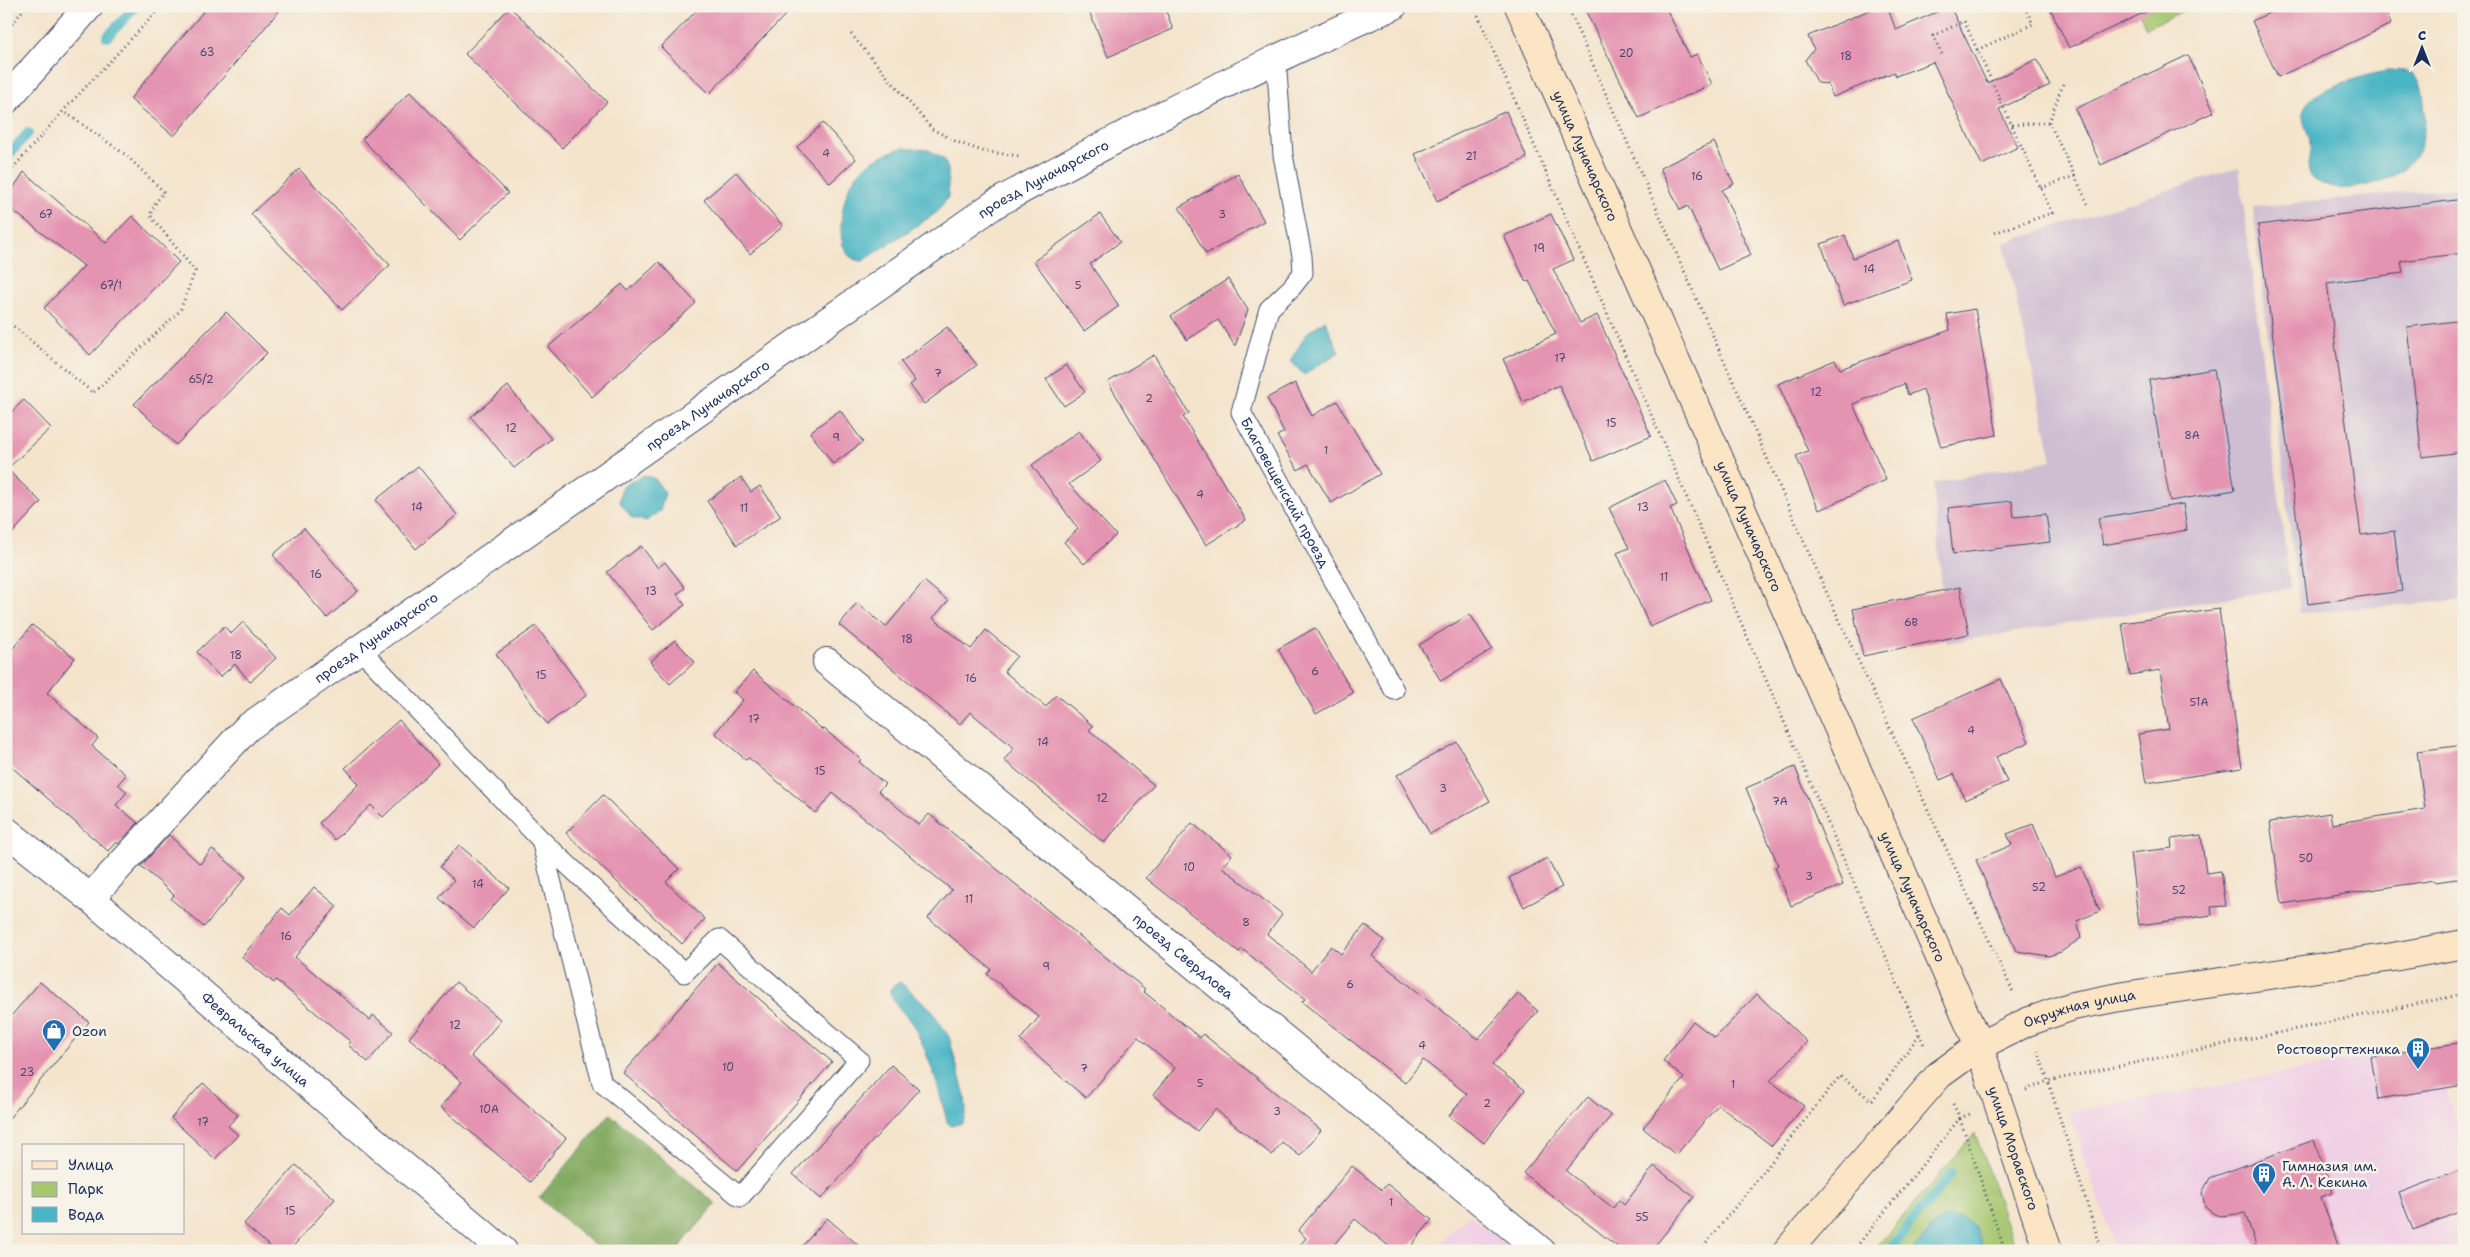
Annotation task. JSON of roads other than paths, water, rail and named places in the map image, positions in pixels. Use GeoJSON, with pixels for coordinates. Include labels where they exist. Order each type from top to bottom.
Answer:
{"type":"FeatureCollection","features":[{"type":"Feature","properties":{"kind":"street"},"geometry":{"type":"LineString","coordinates":[[6,100],[89,6]]}},
{"type":"Feature","properties":{"kind":"street","name":"проезд Луначарского"},"geometry":{"type":"LineString","coordinates":[[90,898],[247,728],[995,204],[1118,137],[1276,58],[1392,6]]}},
{"type":"Feature","properties":{"kind":"street","name":"улица Луначарского"},"geometry":{"type":"LineString","coordinates":[[1519,6],[1979,1046]]}},
{"type":"Feature","properties":{"kind":"street","name":"проезд Свердлова"},"geometry":{"type":"LineString","coordinates":[[827,662],[1541,1251]]}},
{"type":"Feature","properties":{"kind":"street","name":"Февральская улица"},"geometry":{"type":"LineString","coordinates":[[6,831],[90,898],[503,1251]]}},
{"type":"Feature","properties":{"kind":"street","name":"Окружная улица"},"geometry":{"type":"LineString","coordinates":[[1787,1251],[1939,1075],[1979,1046],[2027,1022],[2073,1006],[2130,995],[2393,957],[2464,944]]}},
{"type":"Feature","properties":{"kind":"street","name":"улица Моравского"},"geometry":{"type":"LineString","coordinates":[[1979,1046],[2048,1251]]}},
{"type":"Feature","properties":{"kind":"lane","name":"Благовещенский проезд"},"geometry":{"type":"LineString","coordinates":[[1276,58],[1283,155],[1296,236],[1302,256],[1303,274],[1269,309],[1241,412],[1394,690]]}},
{"type":"Feature","properties":{"kind":"lane"},"geometry":{"type":"LineString","coordinates":[[359,648],[542,840],[684,973],[719,939],[859,1060],[740,1197],[602,1082],[542,840]]}},
{"type":"Feature","properties":{"kind":"water"},"geometry":{"type":"Polygon","coordinates":[[[2387,71],[2410,72],[2422,86],[2425,118],[2424,133],[2421,146],[2415,157],[2396,174],[2367,185],[2339,188],[2317,182],[2310,175],[2308,168],[2310,146],[2303,117],[2306,104],[2325,90],[2339,84],[2387,71]]]}},
{"type":"Feature","properties":{"kind":"water"},"geometry":{"type":"Polygon","coordinates":[[[902,148],[929,150],[944,159],[948,169],[948,197],[936,213],[863,261],[853,258],[846,251],[842,241],[841,228],[844,202],[852,182],[867,164],[880,156],[902,148]]]}},
{"type":"Feature","properties":{"kind":"water"},"geometry":{"type":"Polygon","coordinates":[[[1325,320],[1339,352],[1304,375],[1290,361],[1307,333],[1325,320]]]}},
{"type":"Feature","properties":{"kind":"water"},"geometry":{"type":"Polygon","coordinates":[[[644,475],[655,479],[665,493],[660,511],[646,521],[632,518],[619,501],[622,487],[644,475]]]}},
{"type":"Feature","properties":{"kind":"water"},"geometry":{"type":"Polygon","coordinates":[[[900,982],[931,1009],[949,1037],[965,1096],[966,1110],[963,1123],[951,1126],[947,1122],[925,1050],[914,1027],[896,1004],[891,994],[890,989],[900,982]]]}},
{"type":"Feature","properties":{"kind":"water"},"geometry":{"type":"Polygon","coordinates":[[[1946,1217],[1963,1219],[1973,1225],[1985,1251],[1912,1251],[1931,1228],[1946,1217]]]}},
{"type":"Feature","properties":{"kind":"waterway"},"geometry":{"type":"LineString","coordinates":[[107,37],[136,6]]}},
{"type":"Feature","properties":{"kind":"waterway"},"geometry":{"type":"LineString","coordinates":[[6,158],[28,133]]}},
{"type":"Feature","properties":{"kind":"waterway"},"geometry":{"type":"LineString","coordinates":[[1888,1251],[1951,1174]]}},
{"type":"Feature","properties":{"kind":"place","name":"Ozon"},"geometry":{"type":"Point","coordinates":[54,1052]}},
{"type":"Feature","properties":{"kind":"place","name":"Ростоворгтехника"},"geometry":{"type":"Point","coordinates":[2418,1070]}},
{"type":"Feature","properties":{"kind":"place","name":"Гимназия им. А. Л. Кекина"},"geometry":{"type":"Point","coordinates":[2264,1195]}}]}
